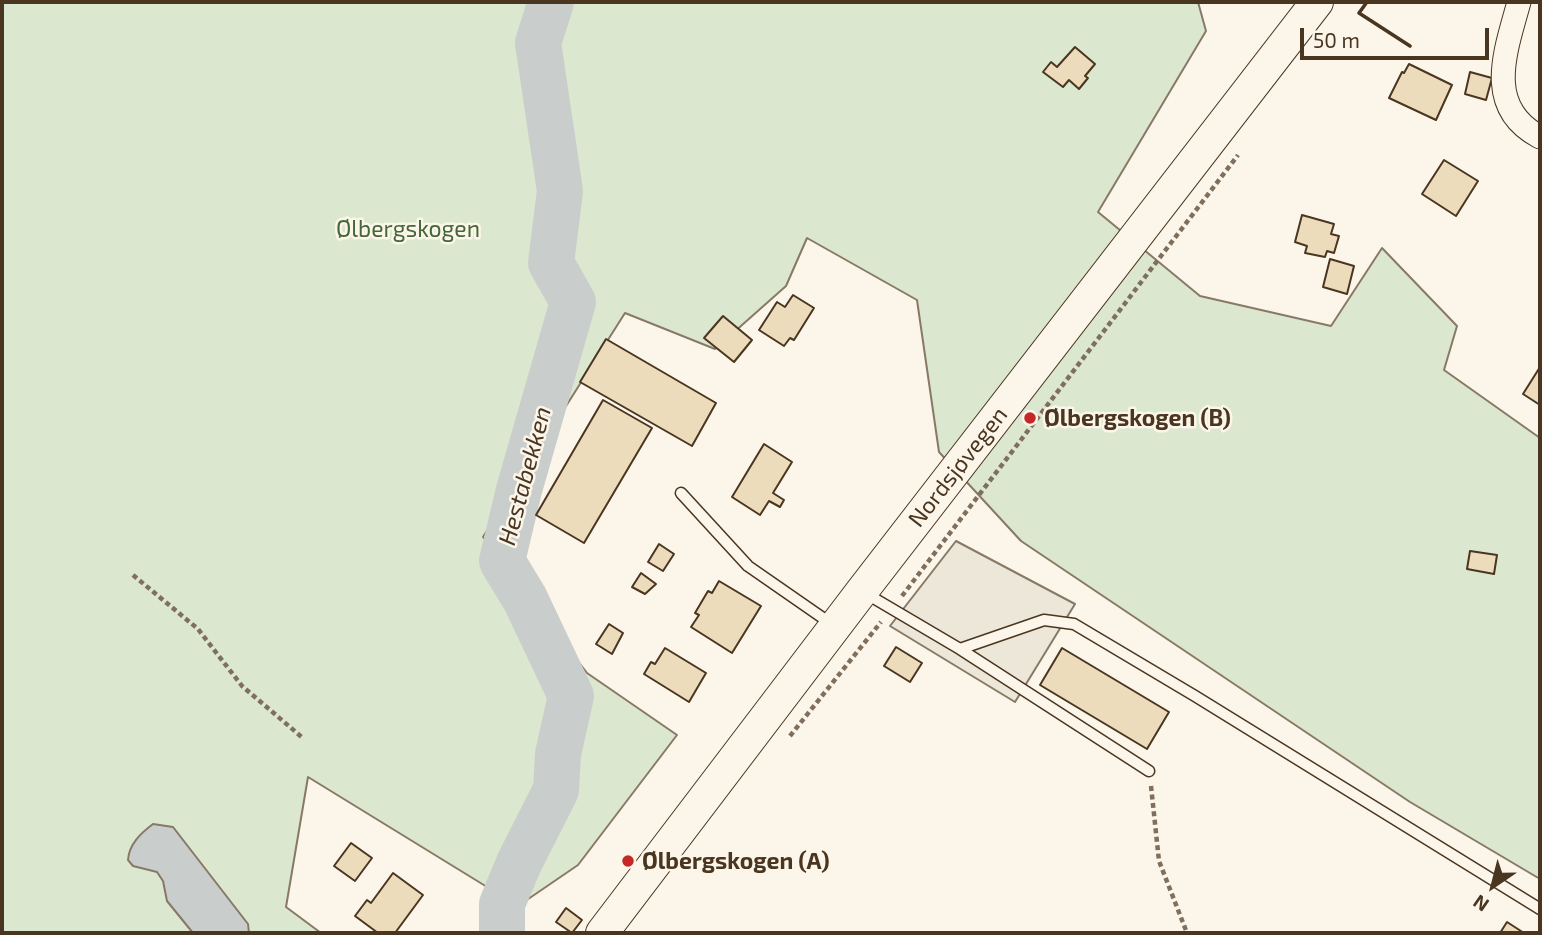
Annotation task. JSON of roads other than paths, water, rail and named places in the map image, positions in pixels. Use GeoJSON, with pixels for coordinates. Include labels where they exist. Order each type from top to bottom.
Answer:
{"type":"FeatureCollection","features":[{"type":"Feature","properties":{"kind":"main road","name":"Nordsjøvegen"},"geometry":{"type":"LineString","coordinates":[[602,933],[862,591],[1317,2]]}},
{"type":"Feature","properties":{"kind":"street"},"geometry":{"type":"LineString","coordinates":[[1519,2],[1503,62],[1503,85],[1515,115],[1540,137]]}},
{"type":"Feature","properties":{"kind":"lane"},"geometry":{"type":"LineString","coordinates":[[681,493],[748,566],[835,627]]}},
{"type":"Feature","properties":{"kind":"lane"},"geometry":{"type":"LineString","coordinates":[[862,591],[960,649],[1149,771]]}},
{"type":"Feature","properties":{"kind":"lane"},"geometry":{"type":"LineString","coordinates":[[960,649],[1044,620],[1074,624],[1540,909]]}},
{"type":"Feature","properties":{"kind":"waterway","name":"Hestabekken"},"geometry":{"type":"LineString","coordinates":[[502,933],[502,904],[519,863],[556,790],[558,754],[571,696],[525,599],[502,561],[519,490],[573,302],[551,263],[560,191],[538,43],[551,2]]}},
{"type":"Feature","properties":{"kind":"place","name":"Ølbergskogen (B)"},"geometry":{"type":"Point","coordinates":[1030,418]}},
{"type":"Feature","properties":{"kind":"place","name":"Ølbergskogen (A)"},"geometry":{"type":"Point","coordinates":[628,861]}},
{"type":"Feature","properties":{"kind":"park label","name":"Ølbergskogen"},"geometry":{"type":"Point","coordinates":[408,229]}}]}
